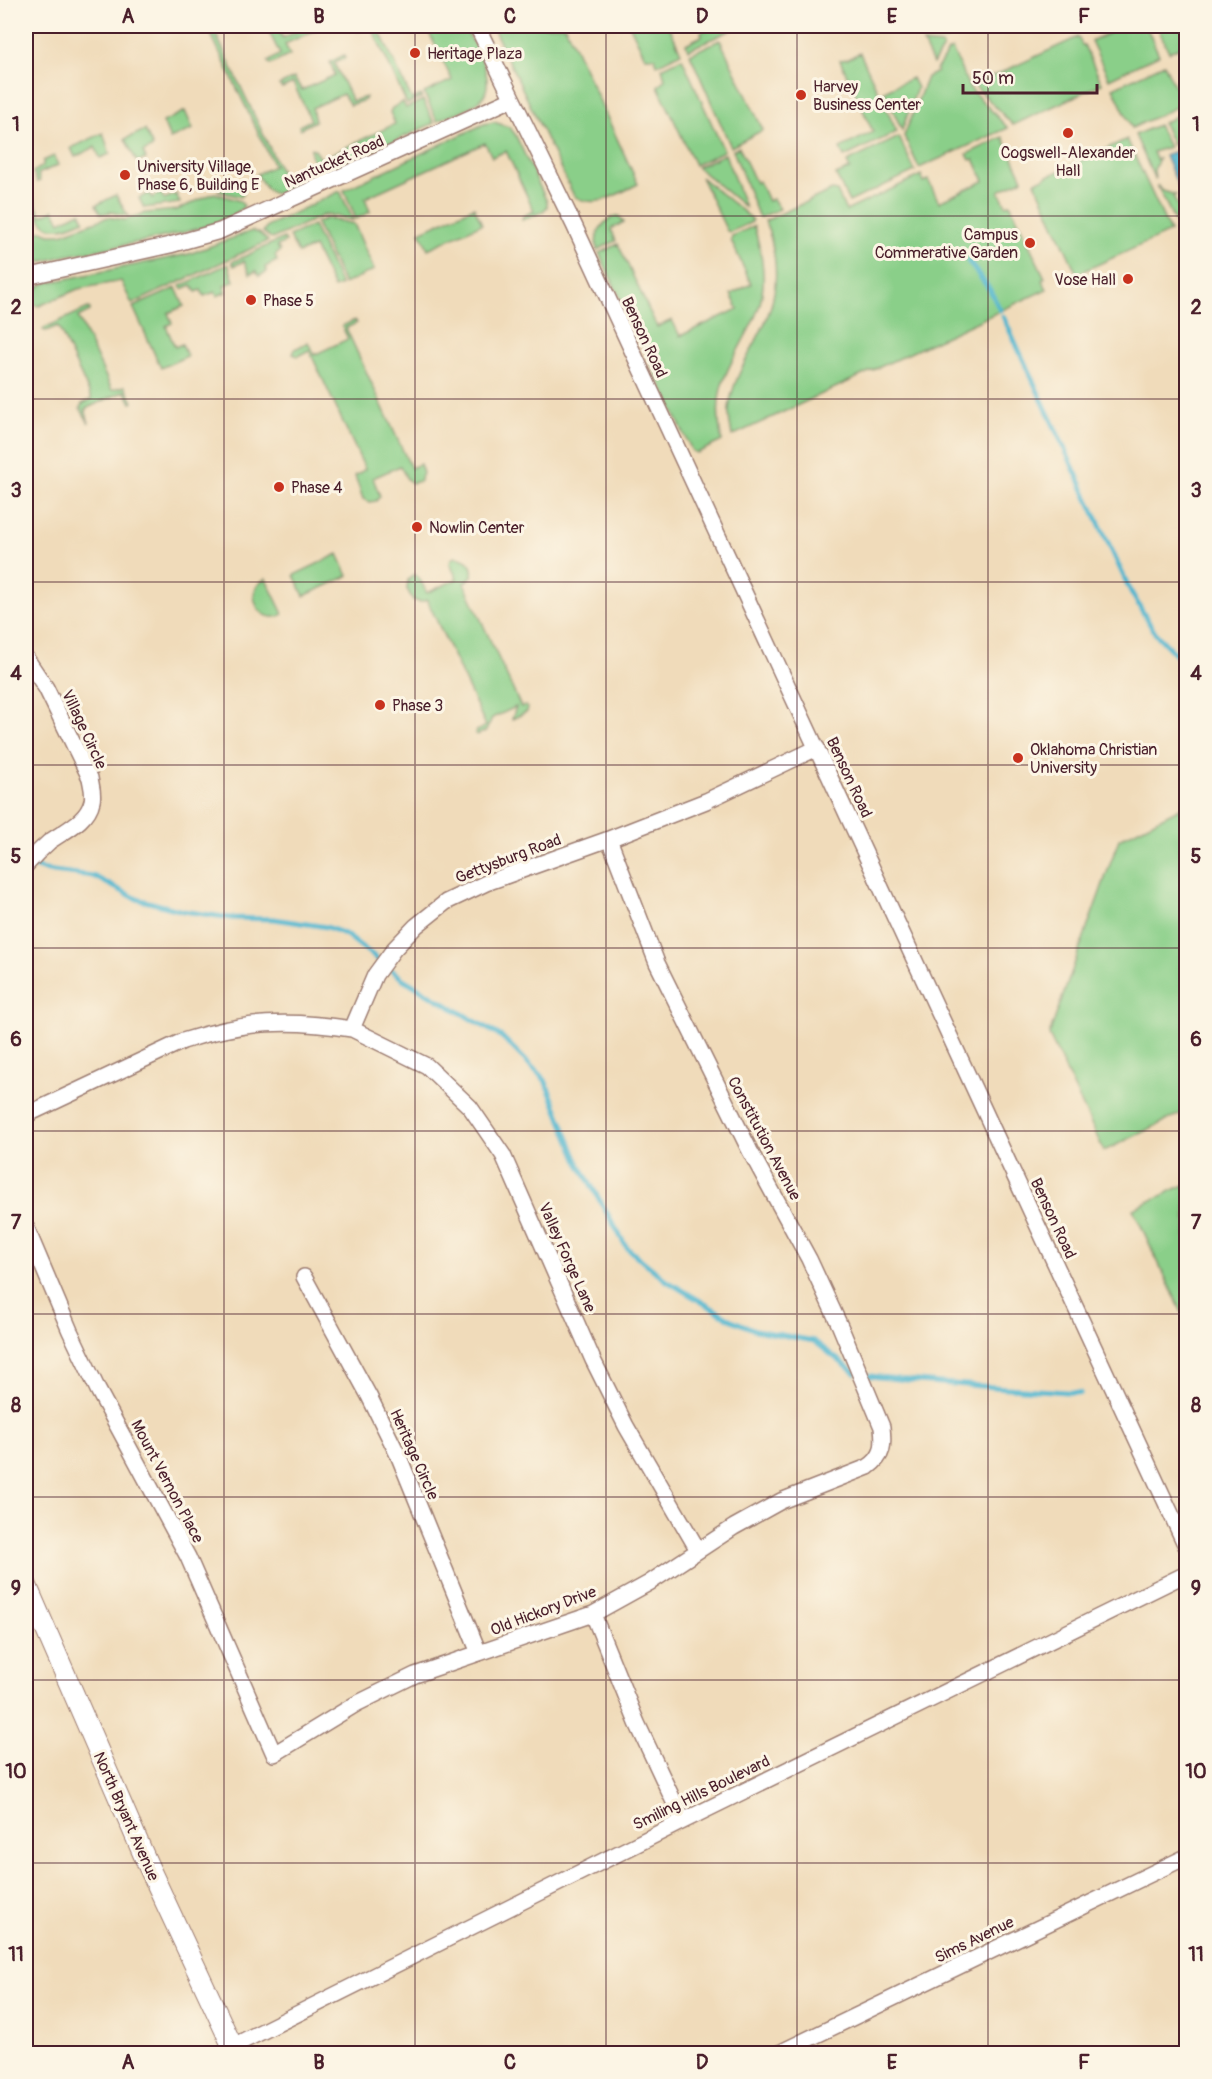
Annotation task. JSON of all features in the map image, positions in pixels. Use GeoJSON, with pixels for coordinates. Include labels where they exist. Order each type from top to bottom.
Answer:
{"type":"FeatureCollection","features":[{"type":"Feature","properties":{"kind":"street","name":"Benson Road"},"geometry":{"type":"LineString","coordinates":[[477,26],[574,225],[1186,1546]]}},
{"type":"Feature","properties":{"kind":"street","name":"Nantucket Road"},"geometry":{"type":"LineString","coordinates":[[26,277],[170,245],[220,231],[512,99]]}},
{"type":"Feature","properties":{"kind":"street","name":"Village Circle"},"geometry":{"type":"LineString","coordinates":[[26,658],[46,688],[90,777],[92,801],[88,812],[79,822],[49,842],[26,865]]}},
{"type":"Feature","properties":{"kind":"street","name":"Gettysburg Road"},"geometry":{"type":"LineString","coordinates":[[352,1029],[375,975],[394,949],[416,926],[446,902],[486,883],[706,801],[817,748]]}},
{"type":"Feature","properties":{"kind":"street","name":"Constitution Avenue"},"geometry":{"type":"LineString","coordinates":[[609,839],[657,963],[750,1151],[809,1259],[840,1326],[882,1427],[884,1441],[882,1454]]}},
{"type":"Feature","properties":{"kind":"street"},"geometry":{"type":"LineString","coordinates":[[26,1114],[183,1041],[219,1030],[267,1022],[313,1023],[352,1029]]}},
{"type":"Feature","properties":{"kind":"street","name":"Valley Forge Lane"},"geometry":{"type":"LineString","coordinates":[[352,1029],[427,1066],[470,1107],[487,1130],[503,1155],[593,1360],[626,1426],[698,1550]]}},
{"type":"Feature","properties":{"kind":"street","name":"Mount Vernon Place"},"geometry":{"type":"LineString","coordinates":[[26,1227],[98,1390],[188,1557],[274,1754]]}},
{"type":"Feature","properties":{"kind":"street","name":"Heritage Circle"},"geometry":{"type":"LineString","coordinates":[[304,1277],[369,1396],[399,1457],[479,1653]]}},
{"type":"Feature","properties":{"kind":"street","name":"Old Hickory Drive"},"geometry":{"type":"LineString","coordinates":[[274,1754],[356,1704],[415,1676],[593,1614],[649,1583],[734,1527],[781,1501],[868,1467],[882,1454]]}},
{"type":"Feature","properties":{"kind":"street","name":"Smiling Hills Boulevard"},"geometry":{"type":"LineString","coordinates":[[235,2050],[683,1821],[1186,1574]]}},
{"type":"Feature","properties":{"kind":"street","name":"North Bryant Avenue"},"geometry":{"type":"LineString","coordinates":[[26,1584],[148,1865],[235,2050]]}},
{"type":"Feature","properties":{"kind":"street"},"geometry":{"type":"LineString","coordinates":[[593,1614],[638,1723],[683,1821]]}},
{"type":"Feature","properties":{"kind":"street","name":"Sims Avenue"},"geometry":{"type":"LineString","coordinates":[[777,2054],[1186,1857]]}},
{"type":"Feature","properties":{"kind":"green space"},"geometry":{"type":"Polygon","coordinates":[[[207,26],[212,26],[283,176],[296,174],[299,180],[296,187],[282,193],[272,193],[257,174],[274,166],[207,26]]]}},
{"type":"Feature","properties":{"kind":"green space"},"geometry":{"type":"Polygon","coordinates":[[[266,26],[276,26],[283,38],[308,26],[324,26],[285,44],[290,55],[270,65],[268,62],[280,54],[266,26]]]}},
{"type":"Feature","properties":{"kind":"green space"},"geometry":{"type":"Polygon","coordinates":[[[354,26],[371,26],[358,31],[354,26]]]}},
{"type":"Feature","properties":{"kind":"green space"},"geometry":{"type":"Polygon","coordinates":[[[371,26],[377,26],[412,99],[421,95],[422,97],[407,104],[371,26]]]}},
{"type":"Feature","properties":{"kind":"green space"},"geometry":{"type":"Polygon","coordinates":[[[426,26],[464,26],[486,73],[485,92],[476,104],[437,121],[424,93],[452,80],[426,26]]]}},
{"type":"Feature","properties":{"kind":"green space"},"geometry":{"type":"Polygon","coordinates":[[[492,26],[565,26],[638,184],[598,201],[582,200],[574,196],[492,26]]]}},
{"type":"Feature","properties":{"kind":"green space"},"geometry":{"type":"Polygon","coordinates":[[[630,26],[669,26],[681,53],[657,65],[654,57],[645,57],[630,26]]]}},
{"type":"Feature","properties":{"kind":"green space"},"geometry":{"type":"Polygon","coordinates":[[[715,26],[740,26],[688,50],[686,44],[702,36],[701,32],[715,26]]]}},
{"type":"Feature","properties":{"kind":"green space"},"geometry":{"type":"Polygon","coordinates":[[[929,26],[941,26],[947,39],[922,38],[918,31],[929,26]]]}},
{"type":"Feature","properties":{"kind":"green space"},"geometry":{"type":"Polygon","coordinates":[[[1125,26],[1146,26],[1159,55],[1109,79],[1091,41],[1125,26]]]}},
{"type":"Feature","properties":{"kind":"green space"},"geometry":{"type":"Polygon","coordinates":[[[1157,26],[1186,26],[1186,44],[1169,52],[1157,26]]]}},
{"type":"Feature","properties":{"kind":"green space"},"geometry":{"type":"Polygon","coordinates":[[[1078,37],[1102,84],[1013,125],[974,85],[1078,37]]]}},
{"type":"Feature","properties":{"kind":"green space"},"geometry":{"type":"Polygon","coordinates":[[[720,40],[763,130],[731,147],[690,54],[720,40]]]}},
{"type":"Feature","properties":{"kind":"green space"},"geometry":{"type":"Polygon","coordinates":[[[923,43],[942,45],[943,48],[933,64],[923,43]]]}},
{"type":"Feature","properties":{"kind":"green space"},"geometry":{"type":"Polygon","coordinates":[[[952,49],[969,87],[1008,128],[919,168],[904,136],[927,77],[937,72],[936,70],[948,51],[952,49]]]}},
{"type":"Feature","properties":{"kind":"green space"},"geometry":{"type":"Polygon","coordinates":[[[860,53],[897,132],[844,157],[840,148],[873,132],[840,60],[860,53]]]}},
{"type":"Feature","properties":{"kind":"green space"},"geometry":{"type":"Polygon","coordinates":[[[344,55],[345,58],[334,63],[352,101],[366,97],[365,100],[350,105],[343,94],[312,108],[315,121],[300,129],[299,126],[311,120],[293,83],[282,88],[279,85],[294,78],[302,90],[335,75],[330,62],[344,55]]]}},
{"type":"Feature","properties":{"kind":"green space"},"geometry":{"type":"Polygon","coordinates":[[[682,58],[724,151],[695,165],[658,86],[665,79],[662,68],[682,58]]]}},
{"type":"Feature","properties":{"kind":"green space"},"geometry":{"type":"Polygon","coordinates":[[[1164,64],[1183,104],[1132,128],[1113,88],[1164,64]]]}},
{"type":"Feature","properties":{"kind":"green space"},"geometry":{"type":"Polygon","coordinates":[[[912,78],[917,88],[902,130],[884,91],[912,78]]]}},
{"type":"Feature","properties":{"kind":"green space"},"geometry":{"type":"Polygon","coordinates":[[[423,100],[434,123],[328,172],[321,173],[317,168],[311,148],[321,159],[395,124],[390,112],[392,108],[403,102],[406,108],[423,100]]]}},
{"type":"Feature","properties":{"kind":"green space"},"geometry":{"type":"Polygon","coordinates":[[[185,111],[193,129],[170,139],[163,122],[185,111]]]}},
{"type":"Feature","properties":{"kind":"green space"},"geometry":{"type":"Polygon","coordinates":[[[1186,111],[1186,136],[1173,145],[1163,123],[1186,111]]]}},
{"type":"Feature","properties":{"kind":"green space"},"geometry":{"type":"Polygon","coordinates":[[[494,122],[509,127],[515,134],[547,202],[547,207],[542,212],[522,220],[523,216],[534,211],[506,151],[492,157],[485,143],[365,198],[370,212],[356,219],[344,190],[484,124],[494,122]]]}},
{"type":"Feature","properties":{"kind":"green space"},"geometry":{"type":"Polygon","coordinates":[[[1158,125],[1169,147],[1153,152],[1156,159],[1159,158],[1154,170],[1155,180],[1135,135],[1158,125]]]}},
{"type":"Feature","properties":{"kind":"green space"},"geometry":{"type":"Polygon","coordinates":[[[145,130],[153,147],[143,152],[146,159],[137,162],[125,139],[145,130]]]}},
{"type":"Feature","properties":{"kind":"green space"},"geometry":{"type":"Polygon","coordinates":[[[103,133],[110,154],[100,158],[95,147],[75,157],[71,148],[103,133]]]}},
{"type":"Feature","properties":{"kind":"green space"},"geometry":{"type":"Polygon","coordinates":[[[899,137],[915,171],[849,202],[836,175],[850,169],[847,162],[899,137]]]}},
{"type":"Feature","properties":{"kind":"green space"},"geometry":{"type":"Polygon","coordinates":[[[1003,137],[1023,179],[999,191],[1006,205],[1010,204],[1045,278],[1042,280],[1047,289],[732,436],[729,412],[736,380],[769,312],[775,288],[775,259],[765,221],[832,190],[837,191],[846,211],[921,175],[924,182],[928,180],[939,202],[984,181],[974,159],[970,160],[967,154],[1003,137]]]}},
{"type":"Feature","properties":{"kind":"green space"},"geometry":{"type":"Polygon","coordinates":[[[1127,139],[1170,232],[1077,274],[1035,182],[1127,139]]]}},
{"type":"Feature","properties":{"kind":"green space"},"geometry":{"type":"Polygon","coordinates":[[[739,147],[756,183],[759,181],[768,201],[773,199],[780,209],[759,218],[733,150],[739,147]]]}},
{"type":"Feature","properties":{"kind":"green space"},"geometry":{"type":"Polygon","coordinates":[[[725,154],[745,207],[697,167],[725,154]]]}},
{"type":"Feature","properties":{"kind":"green space"},"geometry":{"type":"Polygon","coordinates":[[[54,156],[58,165],[38,174],[40,181],[37,182],[33,172],[43,166],[43,161],[54,156]]]}},
{"type":"Feature","properties":{"kind":"green space"},"geometry":{"type":"Polygon","coordinates":[[[701,177],[751,218],[752,222],[730,232],[727,231],[701,177]]]}},
{"type":"Feature","properties":{"kind":"green space"},"geometry":{"type":"Polygon","coordinates":[[[237,180],[244,193],[241,197],[218,191],[237,180]]]}},
{"type":"Feature","properties":{"kind":"green space"},"geometry":{"type":"Polygon","coordinates":[[[1157,185],[1163,191],[1176,195],[1173,196],[1177,205],[1185,201],[1186,197],[1186,224],[1178,228],[1157,185]]]}},
{"type":"Feature","properties":{"kind":"green space"},"geometry":{"type":"Polygon","coordinates":[[[340,191],[353,220],[326,214],[272,239],[263,232],[267,226],[340,191]]]}},
{"type":"Feature","properties":{"kind":"green space"},"geometry":{"type":"Polygon","coordinates":[[[30,192],[41,216],[54,210],[60,222],[80,212],[84,220],[61,228],[47,226],[32,204],[27,193],[30,192]]]}},
{"type":"Feature","properties":{"kind":"green space"},"geometry":{"type":"Polygon","coordinates":[[[150,193],[152,198],[161,193],[164,199],[176,194],[180,203],[144,208],[139,198],[150,193]]]}},
{"type":"Feature","properties":{"kind":"green space"},"geometry":{"type":"Polygon","coordinates":[[[214,193],[240,201],[244,206],[233,215],[192,230],[26,266],[26,231],[61,234],[108,217],[125,220],[145,213],[177,210],[214,193]]]}},
{"type":"Feature","properties":{"kind":"green space"},"geometry":{"type":"Polygon","coordinates":[[[116,195],[128,216],[111,212],[101,214],[96,205],[116,195]]]}},
{"type":"Feature","properties":{"kind":"green space"},"geometry":{"type":"Polygon","coordinates":[[[474,207],[482,224],[428,249],[420,232],[474,207]]]}},
{"type":"Feature","properties":{"kind":"green space"},"geometry":{"type":"Polygon","coordinates":[[[616,216],[624,222],[611,229],[616,241],[597,250],[600,229],[616,216]]]}},
{"type":"Feature","properties":{"kind":"green space"},"geometry":{"type":"Polygon","coordinates":[[[327,218],[354,224],[374,270],[344,284],[316,223],[327,218]]]}},
{"type":"Feature","properties":{"kind":"green space"},"geometry":{"type":"Polygon","coordinates":[[[313,225],[341,285],[334,288],[314,247],[298,253],[289,236],[313,225]]]}},
{"type":"Feature","properties":{"kind":"green space"},"geometry":{"type":"Polygon","coordinates":[[[754,226],[763,268],[761,300],[725,376],[718,411],[722,441],[697,453],[692,451],[599,253],[618,244],[657,327],[672,320],[680,336],[738,309],[731,294],[751,284],[731,240],[732,236],[754,226]]]}},
{"type":"Feature","properties":{"kind":"green space"},"geometry":{"type":"Polygon","coordinates":[[[252,231],[259,233],[268,241],[132,304],[121,281],[78,289],[39,306],[32,304],[34,291],[46,283],[189,254],[252,231]]]}},
{"type":"Feature","properties":{"kind":"green space"},"geometry":{"type":"Polygon","coordinates":[[[284,238],[286,242],[277,246],[280,251],[275,256],[277,261],[265,267],[267,272],[259,276],[256,271],[250,274],[244,261],[234,266],[232,262],[284,238]]]}},
{"type":"Feature","properties":{"kind":"green space"},"geometry":{"type":"Polygon","coordinates":[[[228,264],[234,281],[224,286],[226,292],[217,296],[215,292],[204,296],[201,290],[196,292],[192,285],[182,289],[180,286],[228,264]]]}},
{"type":"Feature","properties":{"kind":"green space"},"geometry":{"type":"Polygon","coordinates":[[[176,288],[184,306],[168,313],[172,323],[166,326],[175,347],[182,344],[187,356],[161,368],[133,307],[176,288]]]}},
{"type":"Feature","properties":{"kind":"green space"},"geometry":{"type":"Polygon","coordinates":[[[88,308],[90,311],[78,317],[112,390],[125,386],[133,402],[131,403],[125,391],[85,409],[89,423],[80,408],[82,404],[92,399],[58,326],[43,330],[88,308]]]}},
{"type":"Feature","properties":{"kind":"green space"},"geometry":{"type":"Polygon","coordinates":[[[355,320],[357,323],[346,328],[411,468],[420,464],[423,473],[420,481],[412,483],[400,466],[373,478],[380,496],[376,501],[369,502],[363,499],[355,476],[365,469],[309,350],[298,356],[293,354],[295,349],[308,342],[314,355],[348,339],[342,326],[355,320]]]}},
{"type":"Feature","properties":{"kind":"green space"},"geometry":{"type":"Polygon","coordinates":[[[338,554],[348,576],[304,596],[294,575],[338,554]]]}},
{"type":"Feature","properties":{"kind":"green space"},"geometry":{"type":"Polygon","coordinates":[[[455,557],[466,560],[470,565],[472,576],[464,583],[521,707],[528,708],[527,712],[512,719],[516,707],[492,718],[486,731],[477,735],[476,731],[486,726],[427,600],[420,602],[413,600],[407,589],[408,580],[414,574],[419,578],[427,593],[457,579],[450,564],[451,559],[455,557]]]}},
{"type":"Feature","properties":{"kind":"green space"},"geometry":{"type":"Polygon","coordinates":[[[266,579],[283,614],[275,617],[262,612],[254,599],[258,585],[266,579]]]}},
{"type":"Feature","properties":{"kind":"green space"},"geometry":{"type":"Polygon","coordinates":[[[1186,805],[1186,1111],[1104,1151],[1049,1035],[1119,839],[1186,805]]]}},
{"type":"Feature","properties":{"kind":"green space"},"geometry":{"type":"Polygon","coordinates":[[[1186,1184],[1186,1321],[1133,1209],[1186,1184]]]}},
{"type":"Feature","properties":{"kind":"water"},"geometry":{"type":"Polygon","coordinates":[[[1183,147],[1186,156],[1186,189],[1181,192],[1165,156],[1183,147]]]}},
{"type":"Feature","properties":{"kind":"waterway"},"geometry":{"type":"LineString","coordinates":[[968,261],[990,290],[1000,310]]}},
{"type":"Feature","properties":{"kind":"waterway"},"geometry":{"type":"LineString","coordinates":[[1003,316],[1131,592],[1155,633],[1186,665]]}},
{"type":"Feature","properties":{"kind":"waterway"},"geometry":{"type":"LineString","coordinates":[[30,865],[45,870],[93,876],[137,899],[183,911],[231,918],[274,919],[327,927],[345,934],[403,979],[502,1037],[545,1080],[579,1164],[627,1248],[667,1281],[732,1320],[755,1330],[814,1341],[855,1373]]}},
{"type":"Feature","properties":{"kind":"waterway"},"geometry":{"type":"LineString","coordinates":[[864,1375],[945,1384],[1080,1393]]}},
{"type":"Feature","properties":{"kind":"place","name":"Heritage Plaza"},"geometry":{"type":"Point","coordinates":[415,53]}},
{"type":"Feature","properties":{"kind":"place","name":"Harvey Business Center"},"geometry":{"type":"Point","coordinates":[801,95]}},
{"type":"Feature","properties":{"kind":"place","name":"Cogswell-Alexander Hall"},"geometry":{"type":"Point","coordinates":[1068,133]}},
{"type":"Feature","properties":{"kind":"place","name":"University Village, Phase 6, Building E"},"geometry":{"type":"Point","coordinates":[125,175]}},
{"type":"Feature","properties":{"kind":"place","name":"Campus Commerative Garden"},"geometry":{"type":"Point","coordinates":[1030,243]}},
{"type":"Feature","properties":{"kind":"place","name":"Vose Hall"},"geometry":{"type":"Point","coordinates":[1128,279]}},
{"type":"Feature","properties":{"kind":"place","name":"Phase 5"},"geometry":{"type":"Point","coordinates":[251,300]}},
{"type":"Feature","properties":{"kind":"place","name":"Phase 4"},"geometry":{"type":"Point","coordinates":[279,487]}},
{"type":"Feature","properties":{"kind":"place","name":"Nowlin Center"},"geometry":{"type":"Point","coordinates":[417,527]}},
{"type":"Feature","properties":{"kind":"place","name":"Phase 3"},"geometry":{"type":"Point","coordinates":[380,705]}},
{"type":"Feature","properties":{"kind":"place","name":"Oklahoma Christian University"},"geometry":{"type":"Point","coordinates":[1018,758]}}]}
